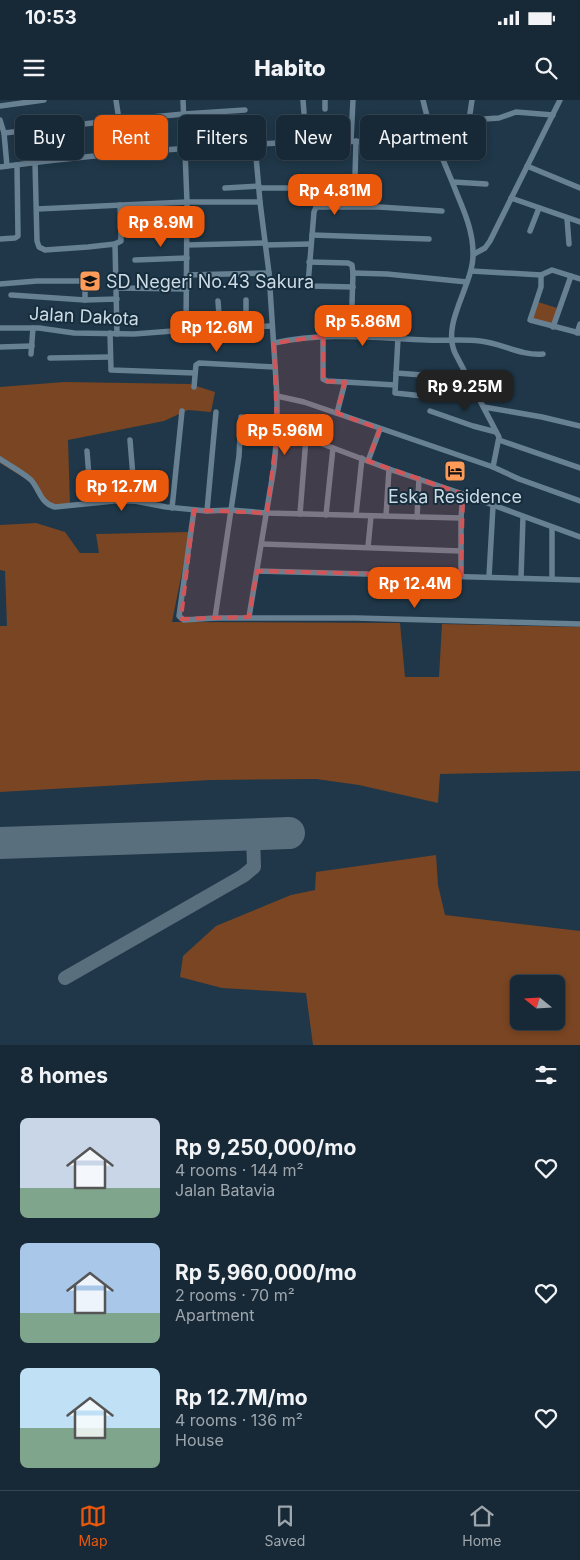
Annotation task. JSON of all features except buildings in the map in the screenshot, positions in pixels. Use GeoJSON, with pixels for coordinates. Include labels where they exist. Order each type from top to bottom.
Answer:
{"type":"FeatureCollection","features":[{"type":"Feature","properties":{"kind":"street"},"geometry":{"type":"LineString","coordinates":[[0,106],[44,100]]}},
{"type":"Feature","properties":{"kind":"street"},"geometry":{"type":"LineString","coordinates":[[116,100],[118,115]]}},
{"type":"Feature","properties":{"kind":"street"},"geometry":{"type":"LineString","coordinates":[[183,100],[184,114]]}},
{"type":"Feature","properties":{"kind":"street"},"geometry":{"type":"LineString","coordinates":[[303,100],[304,113]]}},
{"type":"Feature","properties":{"kind":"street"},"geometry":{"type":"LineString","coordinates":[[325,100],[325,109]]}},
{"type":"Feature","properties":{"kind":"street"},"geometry":{"type":"LineString","coordinates":[[353,100],[355,177]]}},
{"type":"Feature","properties":{"kind":"street"},"geometry":{"type":"LineString","coordinates":[[423,100],[427,115]]}},
{"type":"Feature","properties":{"kind":"street"},"geometry":{"type":"LineString","coordinates":[[470,115],[472,100]]}},
{"type":"Feature","properties":{"kind":"street"},"geometry":{"type":"LineString","coordinates":[[474,254],[482,250],[490,241],[560,100]]}},
{"type":"Feature","properties":{"kind":"street"},"geometry":{"type":"LineString","coordinates":[[168,115],[245,110]]}},
{"type":"Feature","properties":{"kind":"street"},"geometry":{"type":"LineString","coordinates":[[486,119],[499,118],[516,112],[553,115]]}},
{"type":"Feature","properties":{"kind":"street"},"geometry":{"type":"LineString","coordinates":[[0,120],[4,133],[7,166]]}},
{"type":"Feature","properties":{"kind":"street"},"geometry":{"type":"LineString","coordinates":[[4,133],[94,123]]}},
{"type":"Feature","properties":{"kind":"street"},"geometry":{"type":"LineString","coordinates":[[266,145],[360,141]]}},
{"type":"Feature","properties":{"kind":"street"},"geometry":{"type":"LineString","coordinates":[[0,167],[178,149]]}},
{"type":"Feature","properties":{"kind":"street"},"geometry":{"type":"LineString","coordinates":[[185,160],[186,330]]}},
{"type":"Feature","properties":{"kind":"street"},"geometry":{"type":"LineString","coordinates":[[249,617],[274,467],[277,432],[277,396],[269,273],[256,160]]}},
{"type":"Feature","properties":{"kind":"street"},"geometry":{"type":"LineString","coordinates":[[444,160],[471,231],[474,254],[471,271],[452,330],[451,341],[455,353],[484,407],[499,440],[493,467]]}},
{"type":"Feature","properties":{"kind":"street"},"geometry":{"type":"LineString","coordinates":[[35,162],[36,241],[40,248],[45,250],[84,248],[114,244],[121,241],[120,205]]}},
{"type":"Feature","properties":{"kind":"street"},"geometry":{"type":"LineString","coordinates":[[0,239],[18,236],[17,164]]}},
{"type":"Feature","properties":{"kind":"street"},"geometry":{"type":"LineString","coordinates":[[527,166],[580,188]]}},
{"type":"Feature","properties":{"kind":"street"},"geometry":{"type":"LineString","coordinates":[[453,182],[486,184]]}},
{"type":"Feature","properties":{"kind":"street"},"geometry":{"type":"LineString","coordinates":[[224,188],[308,188]]}},
{"type":"Feature","properties":{"kind":"street"},"geometry":{"type":"LineString","coordinates":[[511,198],[580,222]]}},
{"type":"Feature","properties":{"kind":"street"},"geometry":{"type":"LineString","coordinates":[[37,209],[187,202],[260,202]]}},
{"type":"Feature","properties":{"kind":"street"},"geometry":{"type":"LineString","coordinates":[[353,287],[310,286],[308,282],[314,210],[317,206],[442,211]]}},
{"type":"Feature","properties":{"kind":"street"},"geometry":{"type":"LineString","coordinates":[[530,231],[539,208]]}},
{"type":"Feature","properties":{"kind":"street"},"geometry":{"type":"LineString","coordinates":[[567,218],[569,244]]}},
{"type":"Feature","properties":{"kind":"street"},"geometry":{"type":"LineString","coordinates":[[312,235],[429,240]]}},
{"type":"Feature","properties":{"kind":"street"},"geometry":{"type":"LineString","coordinates":[[114,244],[117,299],[110,356],[111,370],[195,373]]}},
{"type":"Feature","properties":{"kind":"street"},"geometry":{"type":"LineString","coordinates":[[187,246],[310,244]]}},
{"type":"Feature","properties":{"kind":"street"},"geometry":{"type":"LineString","coordinates":[[135,260],[187,258]]}},
{"type":"Feature","properties":{"kind":"street"},"geometry":{"type":"LineString","coordinates":[[310,262],[350,263],[353,267],[351,335]]}},
{"type":"Feature","properties":{"kind":"street"},"geometry":{"type":"LineString","coordinates":[[471,271],[542,275],[552,270],[580,279]]}},
{"type":"Feature","properties":{"kind":"street"},"geometry":{"type":"LineString","coordinates":[[353,272],[467,282]]}},
{"type":"Feature","properties":{"kind":"street"},"geometry":{"type":"LineString","coordinates":[[187,275],[269,273]]}},
{"type":"Feature","properties":{"kind":"street"},"geometry":{"type":"LineString","coordinates":[[542,275],[541,286],[530,320],[578,333],[580,324]]}},
{"type":"Feature","properties":{"kind":"street"},"geometry":{"type":"LineString","coordinates":[[553,327],[571,276]]}},
{"type":"Feature","properties":{"kind":"street"},"geometry":{"type":"LineString","coordinates":[[0,284],[38,281],[80,281],[85,284],[85,300]]}},
{"type":"Feature","properties":{"kind":"street"},"geometry":{"type":"LineString","coordinates":[[117,288],[187,290]]}},
{"type":"Feature","properties":{"kind":"street"},"geometry":{"type":"LineString","coordinates":[[11,295],[85,300],[117,299]]}},
{"type":"Feature","properties":{"kind":"street"},"geometry":{"type":"LineString","coordinates":[[246,300],[246,329]]}},
{"type":"Feature","properties":{"kind":"street"},"geometry":{"type":"LineString","coordinates":[[218,301],[220,329]]}},
{"type":"Feature","properties":{"kind":"street"},"geometry":{"type":"LineString","coordinates":[[337,308],[337,336]]}},
{"type":"Feature","properties":{"kind":"street","name":"Jalan Dakota"},"geometry":{"type":"LineString","coordinates":[[0,328],[33,328],[74,333],[152,334],[186,330],[246,329],[272,326]]}},
{"type":"Feature","properties":{"kind":"street"},"geometry":{"type":"LineString","coordinates":[[31,354],[33,328]]}},
{"type":"Feature","properties":{"kind":"street"},"geometry":{"type":"LineString","coordinates":[[274,343],[300,338],[351,335],[481,341],[526,353],[543,354]]}},
{"type":"Feature","properties":{"kind":"street"},"geometry":{"type":"LineString","coordinates":[[323,336],[323,379],[327,381],[395,385]]}},
{"type":"Feature","properties":{"kind":"street"},"geometry":{"type":"LineString","coordinates":[[398,338],[395,392],[397,394],[432,397]]}},
{"type":"Feature","properties":{"kind":"street"},"geometry":{"type":"LineString","coordinates":[[0,347],[32,346]]}},
{"type":"Feature","properties":{"kind":"street"},"geometry":{"type":"LineString","coordinates":[[50,358],[110,356]]}},
{"type":"Feature","properties":{"kind":"street"},"geometry":{"type":"LineString","coordinates":[[194,387],[196,364],[199,363],[275,368]]}},
{"type":"Feature","properties":{"kind":"street"},"geometry":{"type":"LineString","coordinates":[[396,373],[436,376]]}},
{"type":"Feature","properties":{"kind":"street"},"geometry":{"type":"LineString","coordinates":[[337,413],[345,382]]}},
{"type":"Feature","properties":{"kind":"street"},"geometry":{"type":"LineString","coordinates":[[277,396],[295,399],[493,467],[519,479],[580,501]]}},
{"type":"Feature","properties":{"kind":"street"},"geometry":{"type":"LineString","coordinates":[[484,407],[580,426]]}},
{"type":"Feature","properties":{"kind":"street"},"geometry":{"type":"LineString","coordinates":[[430,410],[473,426],[496,432]]}},
{"type":"Feature","properties":{"kind":"street"},"geometry":{"type":"LineString","coordinates":[[172,508],[182,411]]}},
{"type":"Feature","properties":{"kind":"street"},"geometry":{"type":"LineString","coordinates":[[206,511],[216,412]]}},
{"type":"Feature","properties":{"kind":"street"},"geometry":{"type":"LineString","coordinates":[[216,618],[238,456],[241,417]]}},
{"type":"Feature","properties":{"kind":"street"},"geometry":{"type":"LineString","coordinates":[[368,461],[380,429]]}},
{"type":"Feature","properties":{"kind":"street"},"geometry":{"type":"LineString","coordinates":[[296,434],[580,537]]}},
{"type":"Feature","properties":{"kind":"street"},"geometry":{"type":"LineString","coordinates":[[300,514],[306,438]]}},
{"type":"Feature","properties":{"kind":"street"},"geometry":{"type":"LineString","coordinates":[[130,440],[135,502]]}},
{"type":"Feature","properties":{"kind":"street"},"geometry":{"type":"LineString","coordinates":[[499,440],[580,468]]}},
{"type":"Feature","properties":{"kind":"street"},"geometry":{"type":"LineString","coordinates":[[326,515],[333,448]]}},
{"type":"Feature","properties":{"kind":"street"},"geometry":{"type":"LineString","coordinates":[[87,451],[91,503]]}},
{"type":"Feature","properties":{"kind":"street"},"geometry":{"type":"LineString","coordinates":[[356,515],[362,458]]}},
{"type":"Feature","properties":{"kind":"street"},"geometry":{"type":"LineString","coordinates":[[0,459],[30,480],[42,500],[48,504],[60,507],[91,503],[135,502],[206,511],[231,510],[267,513],[461,518]]}},
{"type":"Feature","properties":{"kind":"street"},"geometry":{"type":"LineString","coordinates":[[386,516],[389,469]]}},
{"type":"Feature","properties":{"kind":"street"},"geometry":{"type":"LineString","coordinates":[[416,517],[418,479]]}},
{"type":"Feature","properties":{"kind":"street"},"geometry":{"type":"LineString","coordinates":[[461,576],[460,551],[463,494]]}},
{"type":"Feature","properties":{"kind":"street"},"geometry":{"type":"LineString","coordinates":[[489,577],[492,506]]}},
{"type":"Feature","properties":{"kind":"street"},"geometry":{"type":"LineString","coordinates":[[194,510],[180,616],[184,620],[249,617],[365,618],[580,624]]}},
{"type":"Feature","properties":{"kind":"street"},"geometry":{"type":"LineString","coordinates":[[368,547],[371,516]]}},
{"type":"Feature","properties":{"kind":"street"},"geometry":{"type":"LineString","coordinates":[[521,578],[524,517]]}},
{"type":"Feature","properties":{"kind":"street"},"geometry":{"type":"LineString","coordinates":[[552,528],[552,579]]}},
{"type":"Feature","properties":{"kind":"street"},"geometry":{"type":"LineString","coordinates":[[262,544],[460,551]]}},
{"type":"Feature","properties":{"kind":"street"},"geometry":{"type":"LineString","coordinates":[[257,571],[580,580]]}},
{"type":"Feature","properties":{"kind":"highlighted area"},"geometry":{"type":"Polygon","coordinates":[[[323,336],[323,381],[345,382],[337,413],[380,429],[368,461],[463,494],[461,576],[257,571],[249,617],[181,619],[194,510],[267,513],[277,432],[274,343],[323,336]]]}},
{"type":"Feature","properties":{"kind":"shaded area"},"geometry":{"type":"Polygon","coordinates":[[[538,302],[557,308],[552,325],[532,319],[538,302]]]}},
{"type":"Feature","properties":{"kind":"shaded area"},"geometry":{"type":"Polygon","coordinates":[[[64,382],[190,384],[215,392],[211,412],[188,410],[164,421],[68,440],[70,506],[48,507],[29,481],[0,463],[0,387],[64,382]]]}},
{"type":"Feature","properties":{"kind":"shaded area"},"geometry":{"type":"Polygon","coordinates":[[[36,523],[65,532],[80,553],[99,553],[96,534],[190,532],[172,622],[400,623],[405,677],[439,677],[442,624],[580,627],[580,771],[440,774],[438,803],[359,785],[316,779],[210,780],[0,792],[0,626],[7,626],[5,571],[0,570],[0,525],[36,523]]]}},
{"type":"Feature","properties":{"kind":"shaded area"},"geometry":{"type":"Polygon","coordinates":[[[436,855],[438,885],[445,915],[580,931],[580,1045],[313,1045],[306,993],[222,988],[180,977],[183,956],[216,926],[291,895],[315,890],[316,872],[436,855]]]}},
{"type":"Feature","properties":{"kind":"taxiway"},"geometry":{"type":"LineString","coordinates":[[65,978],[243,876],[254,867],[253,834]]}},
{"type":"Feature","properties":{"kind":"runway"},"geometry":{"type":"LineString","coordinates":[[0,843],[289,833]]}},
{"type":"Feature","properties":{"kind":"place","name":"SD Negeri No.43 Sakura"},"geometry":{"type":"Point","coordinates":[90,281]}},
{"type":"Feature","properties":{"kind":"place","name":"Eska Residence"},"geometry":{"type":"Point","coordinates":[455,471]}}]}
